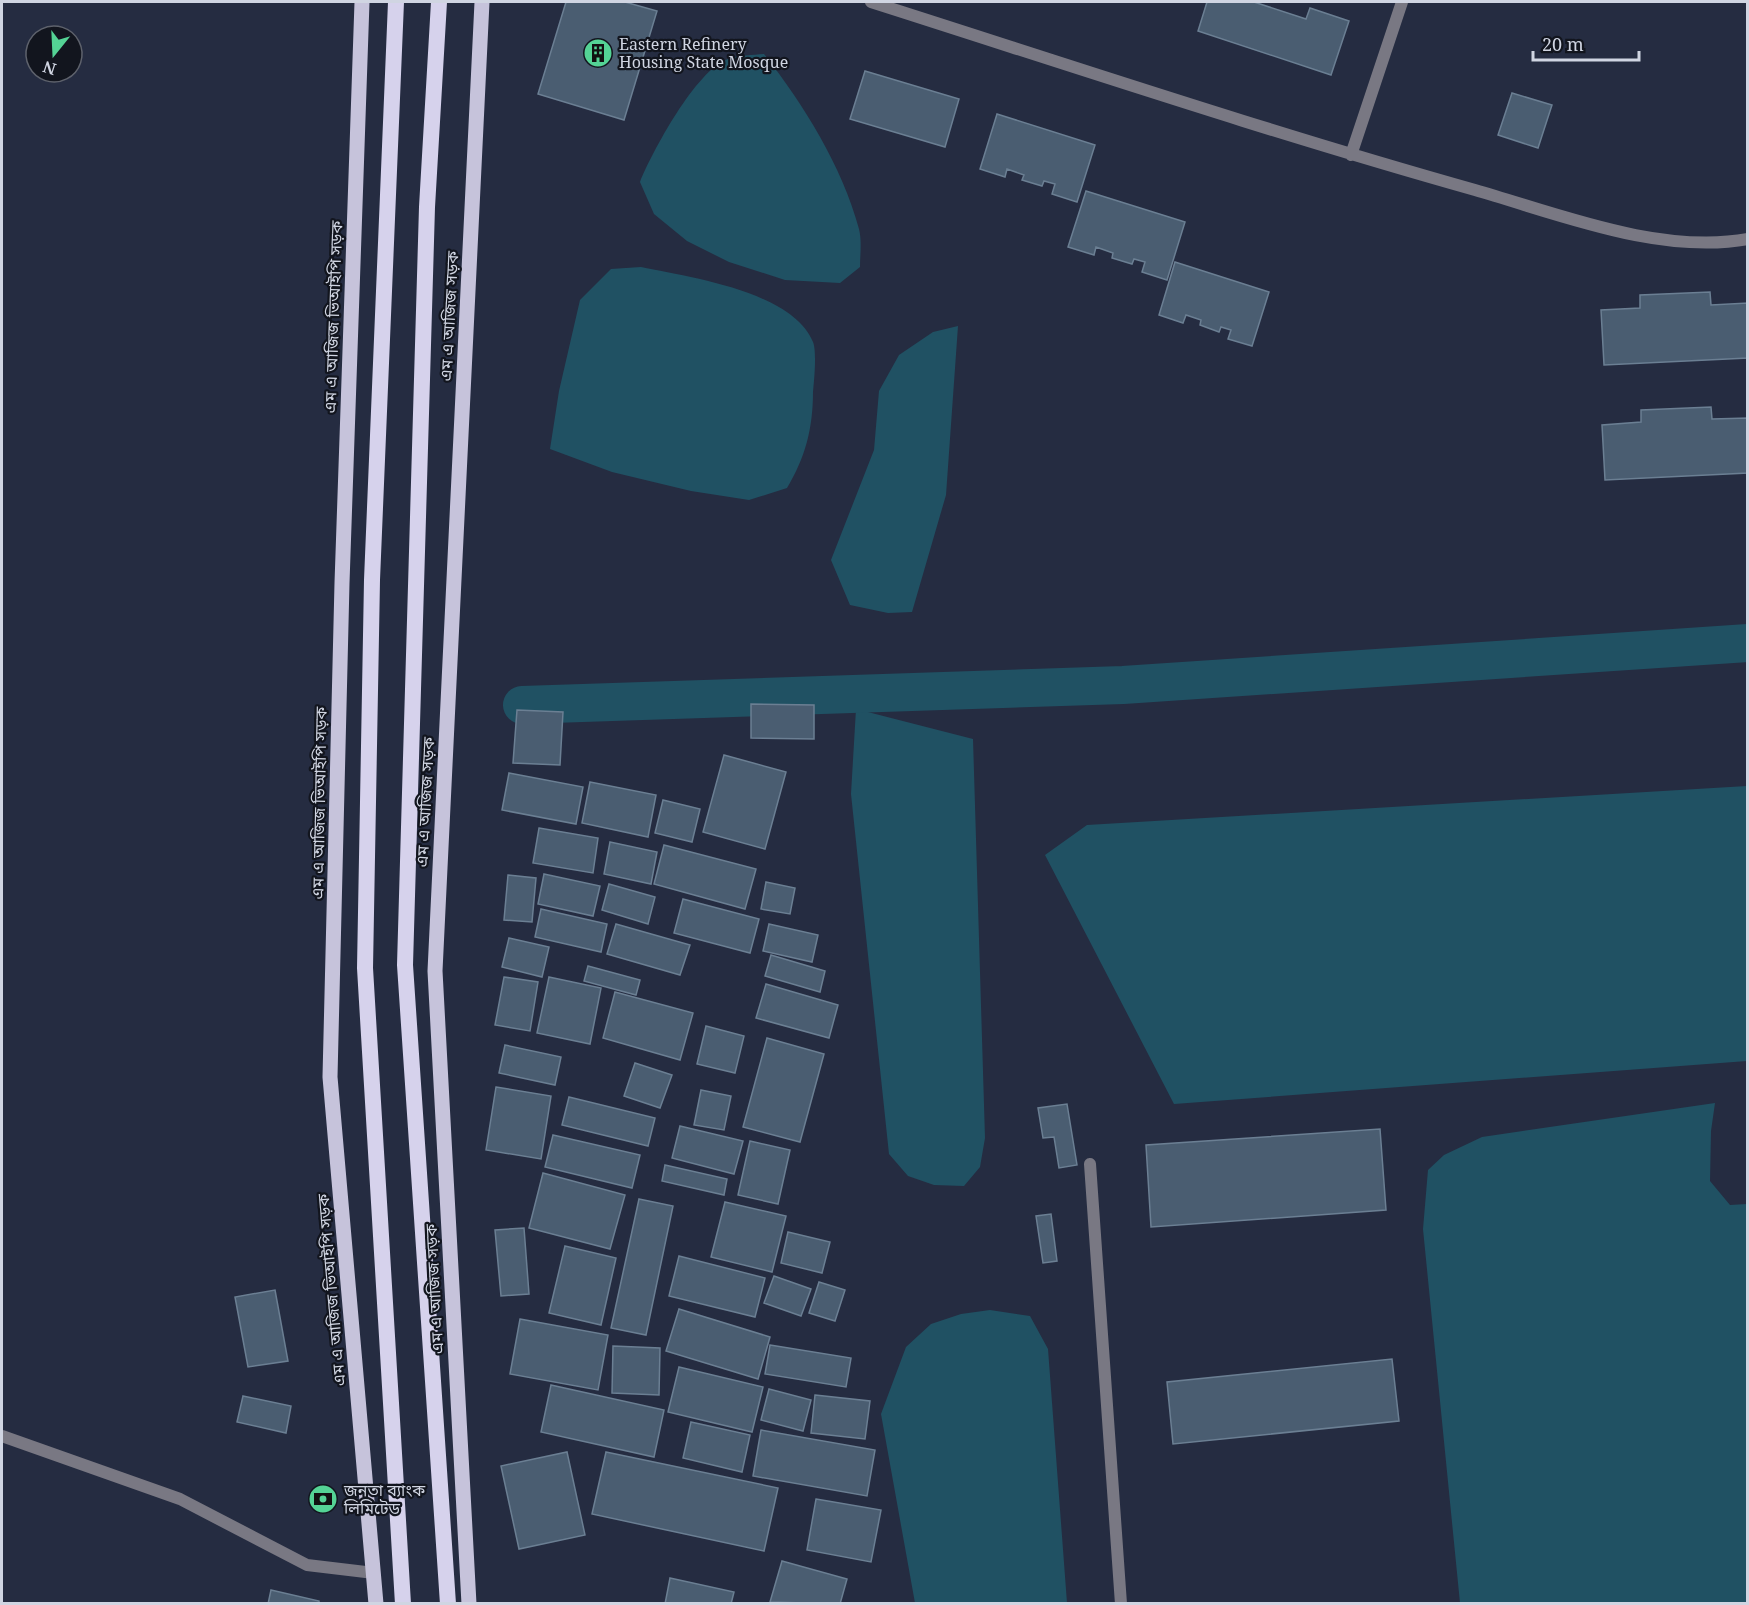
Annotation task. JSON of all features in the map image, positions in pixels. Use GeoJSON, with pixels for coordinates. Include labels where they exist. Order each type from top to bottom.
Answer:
{"type":"FeatureCollection","features":[{"type":"Feature","properties":{"kind":"highway"},"geometry":{"type":"LineString","coordinates":[[396,2],[372,580],[364,968],[403,1604]]}},
{"type":"Feature","properties":{"kind":"highway"},"geometry":{"type":"LineString","coordinates":[[440,2],[427,207],[405,965],[448,1604]]}},
{"type":"Feature","properties":{"kind":"main road","name":"এম এ আজিজ ভিআইপি সড়ক"},"geometry":{"type":"LineString","coordinates":[[363,2],[342,584],[330,1077],[376,1604]]}},
{"type":"Feature","properties":{"kind":"main road","name":"এম এ আজিজ সড়ক"},"geometry":{"type":"LineString","coordinates":[[469,1604],[435,971],[482,2]]}},
{"type":"Feature","properties":{"kind":"street"},"geometry":{"type":"LineString","coordinates":[[871,2],[1351,155],[1640,237],[1725,243],[1748,239]]}},
{"type":"Feature","properties":{"kind":"street"},"geometry":{"type":"LineString","coordinates":[[1351,155],[1402,2]]}},
{"type":"Feature","properties":{"kind":"street"},"geometry":{"type":"LineString","coordinates":[[1090,1164],[1121,1604]]}},
{"type":"Feature","properties":{"kind":"street"},"geometry":{"type":"LineString","coordinates":[[2,1436],[180,1499],[307,1565],[374,1573]]}},
{"type":"Feature","properties":{"kind":"water"},"geometry":{"type":"Polygon","coordinates":[[[764,54],[820,137],[852,205],[860,234],[860,267],[840,283],[785,280],[729,262],[687,241],[654,214],[640,182],[654,152],[677,113],[702,79],[728,59],[764,54]]]}},
{"type":"Feature","properties":{"kind":"water"},"geometry":{"type":"Polygon","coordinates":[[[641,267],[711,282],[762,298],[784,310],[802,325],[814,347],[813,406],[807,443],[799,466],[787,488],[749,500],[691,491],[612,472],[550,449],[559,391],[580,300],[611,269],[641,267]]]}},
{"type":"Feature","properties":{"kind":"water"},"geometry":{"type":"Polygon","coordinates":[[[958,326],[946,495],[912,612],[888,613],[850,605],[831,560],[874,450],[879,391],[899,355],[933,332],[958,326]]]}},
{"type":"Feature","properties":{"kind":"water"},"geometry":{"type":"Polygon","coordinates":[[[856,709],[973,739],[985,1138],[980,1167],[964,1186],[934,1185],[908,1176],[889,1154],[851,794],[856,709]]]}},
{"type":"Feature","properties":{"kind":"water"},"geometry":{"type":"Polygon","coordinates":[[[1747,786],[1747,1061],[1174,1104],[1045,855],[1087,825],[1747,786]]]}},
{"type":"Feature","properties":{"kind":"water"},"geometry":{"type":"Polygon","coordinates":[[[1715,1103],[1711,1131],[1710,1181],[1730,1205],[1747,1204],[1747,1603],[1460,1603],[1423,1229],[1428,1170],[1444,1155],[1482,1137],[1715,1103]]]}},
{"type":"Feature","properties":{"kind":"water"},"geometry":{"type":"Polygon","coordinates":[[[990,1310],[1030,1316],[1048,1349],[1067,1603],[915,1603],[881,1414],[906,1347],[931,1324],[961,1314],[990,1310]]]}},
{"type":"Feature","properties":{"kind":"building","name":"Eastern Refinery Housing State Mosque"},"geometry":{"type":"Polygon","coordinates":[[[566,2],[625,2],[657,11],[624,120],[538,94],[566,2]]]}},
{"type":"Feature","properties":{"kind":"building"},"geometry":{"type":"Polygon","coordinates":[[[1207,2],[1254,2],[1306,19],[1310,8],[1349,21],[1331,75],[1198,31],[1207,2]]]}},
{"type":"Feature","properties":{"kind":"building"},"geometry":{"type":"Polygon","coordinates":[[[865,71],[959,99],[945,147],[850,119],[865,71]]]}},
{"type":"Feature","properties":{"kind":"building"},"geometry":{"type":"Polygon","coordinates":[[[1512,93],[1552,105],[1538,148],[1498,135],[1512,93]]]}},
{"type":"Feature","properties":{"kind":"building"},"geometry":{"type":"Polygon","coordinates":[[[997,114],[1095,145],[1077,202],[1052,194],[1055,184],[1044,181],[1042,186],[1022,180],[1024,175],[1007,169],[1005,177],[980,169],[997,114]]]}},
{"type":"Feature","properties":{"kind":"building"},"geometry":{"type":"Polygon","coordinates":[[[1086,191],[1185,222],[1167,280],[1142,272],[1145,262],[1134,259],[1132,264],[1112,258],[1113,253],[1096,247],[1094,255],[1068,247],[1086,191]]]}},
{"type":"Feature","properties":{"kind":"building"},"geometry":{"type":"Polygon","coordinates":[[[1175,262],[1269,292],[1252,346],[1228,339],[1231,330],[1221,327],[1219,332],[1200,325],[1201,320],[1186,315],[1183,323],[1159,315],[1175,262]]]}},
{"type":"Feature","properties":{"kind":"building"},"geometry":{"type":"Polygon","coordinates":[[[1710,292],[1711,305],[1748,303],[1748,358],[1604,365],[1601,310],[1640,308],[1640,295],[1710,292]]]}},
{"type":"Feature","properties":{"kind":"building"},"geometry":{"type":"Polygon","coordinates":[[[1711,407],[1712,419],[1748,418],[1748,473],[1605,480],[1602,425],[1641,422],[1641,410],[1711,407]]]}},
{"type":"Feature","properties":{"kind":"building"},"geometry":{"type":"Polygon","coordinates":[[[751,704],[814,705],[814,739],[751,738],[751,704]]]}},
{"type":"Feature","properties":{"kind":"building"},"geometry":{"type":"Polygon","coordinates":[[[517,710],[563,712],[560,765],[513,763],[517,710]]]}},
{"type":"Feature","properties":{"kind":"building"},"geometry":{"type":"Polygon","coordinates":[[[724,755],[786,772],[765,849],[703,832],[724,755]]]}},
{"type":"Feature","properties":{"kind":"building"},"geometry":{"type":"Polygon","coordinates":[[[509,773],[583,787],[576,824],[502,810],[509,773]]]}},
{"type":"Feature","properties":{"kind":"building"},"geometry":{"type":"Polygon","coordinates":[[[590,782],[656,795],[648,837],[582,823],[590,782]]]}},
{"type":"Feature","properties":{"kind":"building"},"geometry":{"type":"Polygon","coordinates":[[[663,800],[700,809],[692,842],[655,833],[663,800]]]}},
{"type":"Feature","properties":{"kind":"building"},"geometry":{"type":"Polygon","coordinates":[[[539,828],[598,838],[593,873],[533,863],[539,828]]]}},
{"type":"Feature","properties":{"kind":"building"},"geometry":{"type":"Polygon","coordinates":[[[610,842],[657,852],[651,884],[604,874],[610,842]]]}},
{"type":"Feature","properties":{"kind":"building"},"geometry":{"type":"Polygon","coordinates":[[[664,845],[756,869],[745,909],[654,884],[664,845]]]}},
{"type":"Feature","properties":{"kind":"building"},"geometry":{"type":"Polygon","coordinates":[[[544,874],[600,886],[593,916],[538,904],[544,874]]]}},
{"type":"Feature","properties":{"kind":"building"},"geometry":{"type":"Polygon","coordinates":[[[508,875],[536,878],[532,922],[504,920],[508,875]]]}},
{"type":"Feature","properties":{"kind":"building"},"geometry":{"type":"Polygon","coordinates":[[[766,882],[795,888],[790,914],[761,909],[766,882]]]}},
{"type":"Feature","properties":{"kind":"building"},"geometry":{"type":"Polygon","coordinates":[[[609,884],[655,897],[648,924],[602,910],[609,884]]]}},
{"type":"Feature","properties":{"kind":"building"},"geometry":{"type":"Polygon","coordinates":[[[683,899],[759,919],[750,953],[674,933],[683,899]]]}},
{"type":"Feature","properties":{"kind":"building"},"geometry":{"type":"Polygon","coordinates":[[[541,909],[607,924],[601,952],[535,937],[541,909]]]}},
{"type":"Feature","properties":{"kind":"building"},"geometry":{"type":"Polygon","coordinates":[[[616,924],[690,945],[680,975],[607,954],[616,924]]]}},
{"type":"Feature","properties":{"kind":"building"},"geometry":{"type":"Polygon","coordinates":[[[769,924],[818,935],[812,962],[763,951],[769,924]]]}},
{"type":"Feature","properties":{"kind":"building"},"geometry":{"type":"Polygon","coordinates":[[[509,938],[549,947],[542,977],[502,967],[509,938]]]}},
{"type":"Feature","properties":{"kind":"building"},"geometry":{"type":"Polygon","coordinates":[[[771,955],[825,971],[820,992],[765,976],[771,955]]]}},
{"type":"Feature","properties":{"kind":"building"},"geometry":{"type":"Polygon","coordinates":[[[588,966],[640,980],[636,995],[584,981],[588,966]]]}},
{"type":"Feature","properties":{"kind":"building"},"geometry":{"type":"Polygon","coordinates":[[[504,977],[538,982],[530,1031],[495,1025],[504,977]]]}},
{"type":"Feature","properties":{"kind":"building"},"geometry":{"type":"Polygon","coordinates":[[[549,977],[601,988],[590,1044],[537,1033],[549,977]]]}},
{"type":"Feature","properties":{"kind":"building"},"geometry":{"type":"Polygon","coordinates":[[[766,984],[838,1005],[829,1038],[756,1018],[766,984]]]}},
{"type":"Feature","properties":{"kind":"building"},"geometry":{"type":"Polygon","coordinates":[[[615,992],[693,1013],[680,1060],[603,1038],[615,992]]]}},
{"type":"Feature","properties":{"kind":"building"},"geometry":{"type":"Polygon","coordinates":[[[706,1026],[744,1036],[735,1073],[697,1064],[706,1026]]]}},
{"type":"Feature","properties":{"kind":"building"},"geometry":{"type":"Polygon","coordinates":[[[767,1038],[824,1054],[800,1142],[743,1127],[767,1038]]]}},
{"type":"Feature","properties":{"kind":"building"},"geometry":{"type":"Polygon","coordinates":[[[505,1045],[561,1057],[555,1085],[499,1073],[505,1045]]]}},
{"type":"Feature","properties":{"kind":"building"},"geometry":{"type":"Polygon","coordinates":[[[635,1063],[672,1075],[660,1108],[624,1096],[635,1063]]]}},
{"type":"Feature","properties":{"kind":"building"},"geometry":{"type":"Polygon","coordinates":[[[496,1087],[551,1096],[541,1159],[486,1150],[496,1087]]]}},
{"type":"Feature","properties":{"kind":"building"},"geometry":{"type":"Polygon","coordinates":[[[701,1090],[731,1096],[724,1130],[694,1125],[701,1090]]]}},
{"type":"Feature","properties":{"kind":"building"},"geometry":{"type":"Polygon","coordinates":[[[569,1097],[655,1118],[648,1146],[562,1125],[569,1097]]]}},
{"type":"Feature","properties":{"kind":"building"},"geometry":{"type":"Polygon","coordinates":[[[1067,1104],[1077,1165],[1059,1168],[1054,1137],[1043,1138],[1038,1108],[1067,1104]]]}},
{"type":"Feature","properties":{"kind":"building"},"geometry":{"type":"Polygon","coordinates":[[[680,1126],[743,1141],[734,1174],[672,1158],[680,1126]]]}},
{"type":"Feature","properties":{"kind":"building"},"geometry":{"type":"Polygon","coordinates":[[[1380,1129],[1386,1210],[1151,1227],[1146,1145],[1380,1129]]]}},
{"type":"Feature","properties":{"kind":"building"},"geometry":{"type":"Polygon","coordinates":[[[553,1135],[640,1155],[632,1188],[545,1167],[553,1135]]]}},
{"type":"Feature","properties":{"kind":"building"},"geometry":{"type":"Polygon","coordinates":[[[750,1141],[790,1150],[778,1204],[738,1195],[750,1141]]]}},
{"type":"Feature","properties":{"kind":"building"},"geometry":{"type":"Polygon","coordinates":[[[665,1165],[727,1179],[724,1195],[662,1181],[665,1165]]]}},
{"type":"Feature","properties":{"kind":"building"},"geometry":{"type":"Polygon","coordinates":[[[543,1173],[625,1195],[610,1249],[529,1228],[543,1173]]]}},
{"type":"Feature","properties":{"kind":"building"},"geometry":{"type":"Polygon","coordinates":[[[639,1199],[673,1206],[646,1335],[611,1328],[639,1199]]]}},
{"type":"Feature","properties":{"kind":"building"},"geometry":{"type":"Polygon","coordinates":[[[725,1202],[786,1216],[772,1272],[711,1257],[725,1202]]]}},
{"type":"Feature","properties":{"kind":"building"},"geometry":{"type":"Polygon","coordinates":[[[1051,1214],[1057,1261],[1043,1263],[1036,1216],[1051,1214]]]}},
{"type":"Feature","properties":{"kind":"building"},"geometry":{"type":"Polygon","coordinates":[[[524,1228],[529,1294],[501,1296],[495,1230],[524,1228]]]}},
{"type":"Feature","properties":{"kind":"building"},"geometry":{"type":"Polygon","coordinates":[[[788,1232],[830,1242],[822,1273],[781,1263],[788,1232]]]}},
{"type":"Feature","properties":{"kind":"building"},"geometry":{"type":"Polygon","coordinates":[[[565,1246],[616,1258],[601,1325],[549,1313],[565,1246]]]}},
{"type":"Feature","properties":{"kind":"building"},"geometry":{"type":"Polygon","coordinates":[[[679,1256],[765,1278],[755,1317],[669,1296],[679,1256]]]}},
{"type":"Feature","properties":{"kind":"building"},"geometry":{"type":"Polygon","coordinates":[[[774,1276],[811,1289],[801,1316],[764,1303],[774,1276]]]}},
{"type":"Feature","properties":{"kind":"building"},"geometry":{"type":"Polygon","coordinates":[[[819,1282],[845,1290],[835,1321],[809,1313],[819,1282]]]}},
{"type":"Feature","properties":{"kind":"building"},"geometry":{"type":"Polygon","coordinates":[[[275,1290],[288,1361],[248,1367],[235,1297],[275,1290]]]}},
{"type":"Feature","properties":{"kind":"building"},"geometry":{"type":"Polygon","coordinates":[[[679,1309],[770,1337],[758,1379],[666,1351],[679,1309]]]}},
{"type":"Feature","properties":{"kind":"building"},"geometry":{"type":"Polygon","coordinates":[[[520,1319],[608,1335],[598,1390],[510,1374],[520,1319]]]}},
{"type":"Feature","properties":{"kind":"building"},"geometry":{"type":"Polygon","coordinates":[[[770,1345],[851,1358],[846,1387],[765,1374],[770,1345]]]}},
{"type":"Feature","properties":{"kind":"building"},"geometry":{"type":"Polygon","coordinates":[[[613,1346],[660,1348],[659,1395],[612,1393],[613,1346]]]}},
{"type":"Feature","properties":{"kind":"building"},"geometry":{"type":"Polygon","coordinates":[[[1392,1359],[1399,1421],[1173,1444],[1167,1382],[1392,1359]]]}},
{"type":"Feature","properties":{"kind":"building"},"geometry":{"type":"Polygon","coordinates":[[[679,1367],[763,1387],[752,1432],[668,1412],[679,1367]]]}},
{"type":"Feature","properties":{"kind":"building"},"geometry":{"type":"Polygon","coordinates":[[[551,1385],[664,1410],[654,1457],[541,1432],[551,1385]]]}},
{"type":"Feature","properties":{"kind":"building"},"geometry":{"type":"Polygon","coordinates":[[[769,1389],[811,1400],[803,1431],[761,1420],[769,1389]]]}},
{"type":"Feature","properties":{"kind":"building"},"geometry":{"type":"Polygon","coordinates":[[[815,1395],[870,1401],[865,1439],[811,1433],[815,1395]]]}},
{"type":"Feature","properties":{"kind":"building"},"geometry":{"type":"Polygon","coordinates":[[[243,1396],[291,1406],[286,1433],[237,1422],[243,1396]]]}},
{"type":"Feature","properties":{"kind":"building"},"geometry":{"type":"Polygon","coordinates":[[[691,1422],[750,1435],[742,1472],[683,1458],[691,1422]]]}},
{"type":"Feature","properties":{"kind":"building"},"geometry":{"type":"Polygon","coordinates":[[[761,1430],[875,1450],[867,1496],[753,1476],[761,1430]]]}},
{"type":"Feature","properties":{"kind":"building"},"geometry":{"type":"Polygon","coordinates":[[[567,1452],[585,1535],[519,1549],[501,1466],[567,1452]]]}},
{"type":"Feature","properties":{"kind":"building"},"geometry":{"type":"Polygon","coordinates":[[[606,1452],[778,1488],[764,1551],[592,1514],[606,1452]]]}},
{"type":"Feature","properties":{"kind":"building"},"geometry":{"type":"Polygon","coordinates":[[[816,1499],[881,1510],[871,1562],[807,1550],[816,1499]]]}},
{"type":"Feature","properties":{"kind":"building"},"geometry":{"type":"Polygon","coordinates":[[[782,1561],[847,1579],[840,1604],[770,1602],[782,1561]]]}},
{"type":"Feature","properties":{"kind":"building"},"geometry":{"type":"Polygon","coordinates":[[[670,1578],[734,1592],[731,1604],[665,1604],[670,1578]]]}},
{"type":"Feature","properties":{"kind":"building"},"geometry":{"type":"Polygon","coordinates":[[[271,1590],[319,1601],[319,1604],[268,1604],[271,1590]]]}},
{"type":"Feature","properties":{"kind":"waterway"},"geometry":{"type":"LineString","coordinates":[[522,705],[1123,685],[1748,643]]}},
{"type":"Feature","properties":{"kind":"place","name":"Eastern Refinery Housing State Mosque"},"geometry":{"type":"Point","coordinates":[598,53]}},
{"type":"Feature","properties":{"kind":"place","name":"জনতা ব্যাংক লিমিটেড"},"geometry":{"type":"Point","coordinates":[323,1499]}}]}
